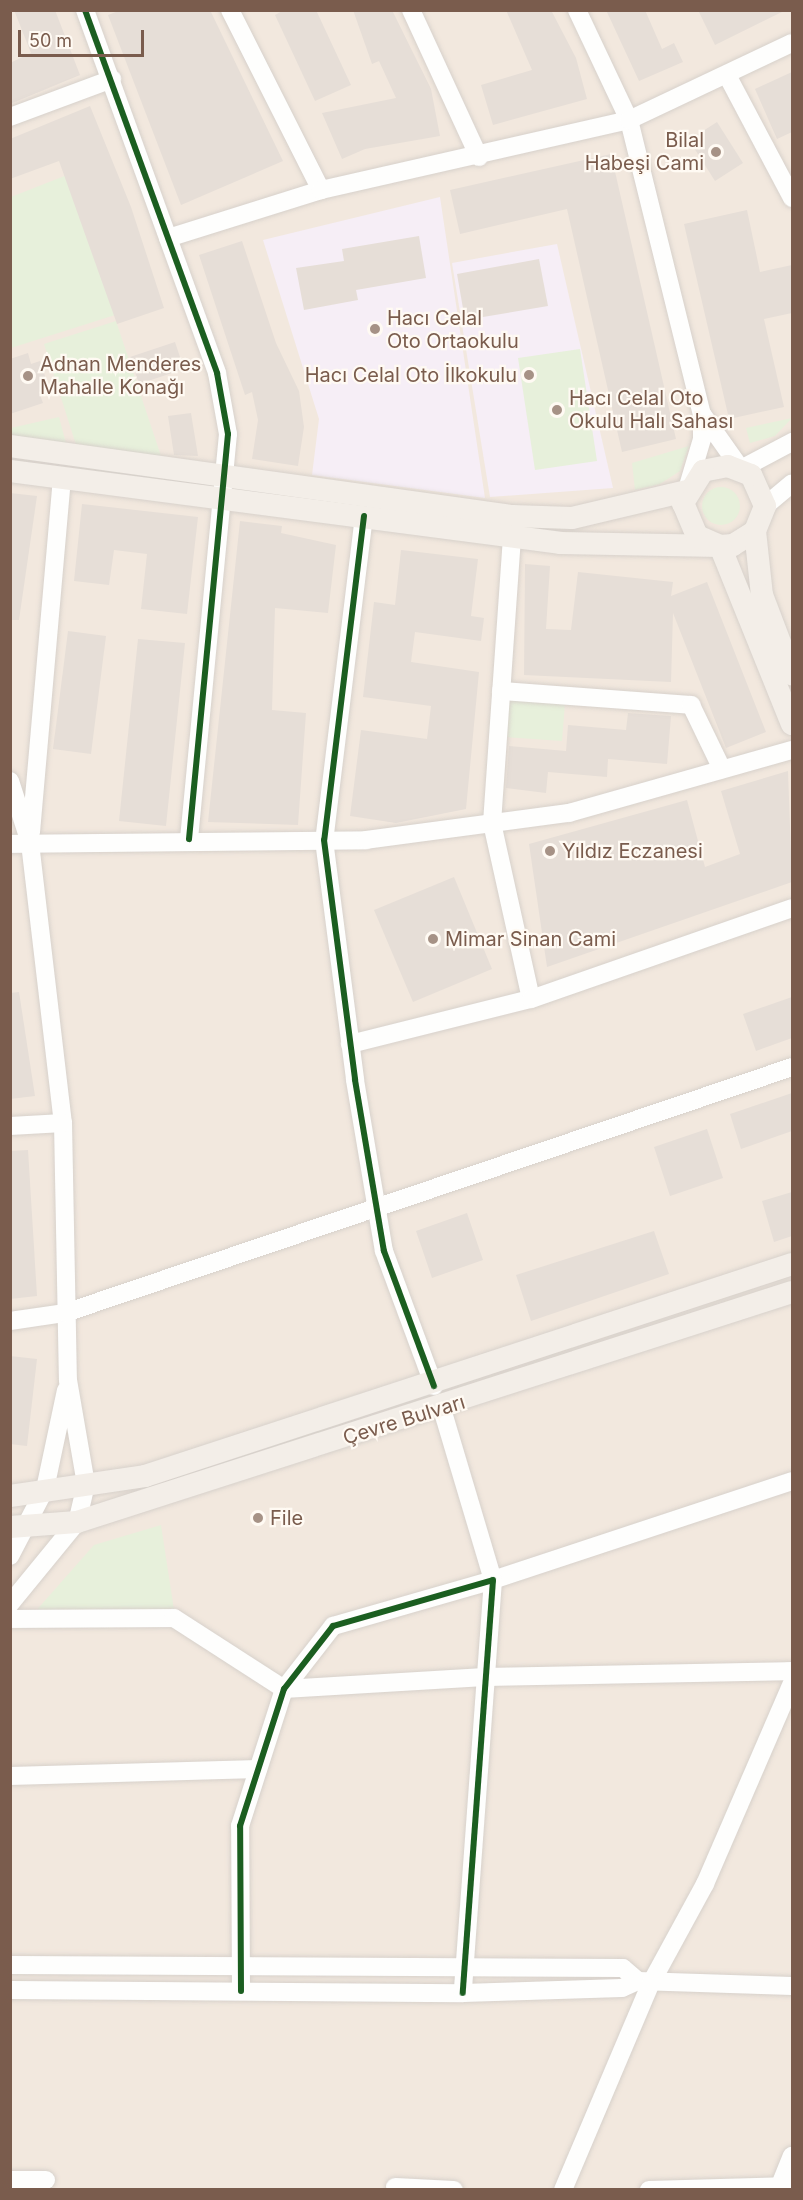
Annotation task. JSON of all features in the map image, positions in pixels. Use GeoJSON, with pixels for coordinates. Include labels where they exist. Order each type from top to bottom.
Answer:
{"type":"FeatureCollection","features":[{"type":"Feature","properties":{"kind":"main road"},"geometry":{"type":"LineString","coordinates":[[10,446],[226,474],[501,514],[572,518],[686,491],[715,466],[741,469],[758,484],[765,506],[755,531],[762,595],[792,674]]}},
{"type":"Feature","properties":{"kind":"main road"},"geometry":{"type":"LineString","coordinates":[[10,471],[222,497],[512,537],[720,546],[739,543],[755,531]]}},
{"type":"Feature","properties":{"kind":"main road"},"geometry":{"type":"LineString","coordinates":[[686,491],[689,527],[720,546],[792,724]]}},
{"type":"Feature","properties":{"kind":"main road","name":"Çevre Bulvarı"},"geometry":{"type":"LineString","coordinates":[[10,1496],[145,1476],[434,1386],[792,1264]]}},
{"type":"Feature","properties":{"kind":"main road","name":"Çevre Bulvarı"},"geometry":{"type":"LineString","coordinates":[[19,1526],[77,1522],[442,1409],[792,1292]]}},
{"type":"Feature","properties":{"kind":"main road"},"geometry":{"type":"LineString","coordinates":[[434,1386],[442,1409]]}},
{"type":"Feature","properties":{"kind":"street"},"geometry":{"type":"LineString","coordinates":[[85,10],[217,373],[228,434],[226,474],[189,838]]}},
{"type":"Feature","properties":{"kind":"street"},"geometry":{"type":"LineString","coordinates":[[230,10],[321,190]]}},
{"type":"Feature","properties":{"kind":"street"},"geometry":{"type":"LineString","coordinates":[[411,10],[480,157]]}},
{"type":"Feature","properties":{"kind":"street"},"geometry":{"type":"LineString","coordinates":[[577,10],[629,120],[702,414],[702,439],[686,491]]}},
{"type":"Feature","properties":{"kind":"street"},"geometry":{"type":"LineString","coordinates":[[168,238],[321,190],[480,157],[629,120],[728,77],[792,44]]}},
{"type":"Feature","properties":{"kind":"street"},"geometry":{"type":"LineString","coordinates":[[728,77],[792,198]]}},
{"type":"Feature","properties":{"kind":"street"},"geometry":{"type":"LineString","coordinates":[[10,117],[112,80]]}},
{"type":"Feature","properties":{"kind":"street"},"geometry":{"type":"LineString","coordinates":[[702,414],[741,469],[792,442]]}},
{"type":"Feature","properties":{"kind":"street"},"geometry":{"type":"LineString","coordinates":[[30,843],[62,477]]}},
{"type":"Feature","properties":{"kind":"street"},"geometry":{"type":"LineString","coordinates":[[765,506],[792,483]]}},
{"type":"Feature","properties":{"kind":"street"},"geometry":{"type":"LineString","coordinates":[[364,516],[324,840],[350,1044],[384,1251],[434,1386]]}},
{"type":"Feature","properties":{"kind":"street"},"geometry":{"type":"LineString","coordinates":[[512,537],[492,823],[531,999]]}},
{"type":"Feature","properties":{"kind":"street"},"geometry":{"type":"LineString","coordinates":[[501,691],[692,705],[722,769]]}},
{"type":"Feature","properties":{"kind":"street"},"geometry":{"type":"LineString","coordinates":[[10,844],[189,838],[366,840],[569,813],[792,750]]}},
{"type":"Feature","properties":{"kind":"street"},"geometry":{"type":"LineString","coordinates":[[10,781],[30,843],[63,1123],[68,1380],[86,1484],[77,1522],[10,1604]]}},
{"type":"Feature","properties":{"kind":"street"},"geometry":{"type":"LineString","coordinates":[[350,1044],[531,999],[792,908]]}},
{"type":"Feature","properties":{"kind":"street"},"geometry":{"type":"LineString","coordinates":[[10,1321],[65,1313],[377,1210],[792,1067]]}},
{"type":"Feature","properties":{"kind":"street"},"geometry":{"type":"LineString","coordinates":[[10,1126],[63,1123]]}},
{"type":"Feature","properties":{"kind":"street"},"geometry":{"type":"LineString","coordinates":[[10,1556],[19,1526],[45,1489],[68,1380]]}},
{"type":"Feature","properties":{"kind":"street"},"geometry":{"type":"LineString","coordinates":[[442,1409],[493,1580],[463,1993]]}},
{"type":"Feature","properties":{"kind":"street"},"geometry":{"type":"LineString","coordinates":[[241,1991],[240,1827],[284,1689],[333,1626],[493,1580],[792,1481]]}},
{"type":"Feature","properties":{"kind":"street"},"geometry":{"type":"LineString","coordinates":[[10,1619],[174,1618],[284,1689],[485,1677],[792,1671]]}},
{"type":"Feature","properties":{"kind":"street"},"geometry":{"type":"LineString","coordinates":[[563,2190],[645,1982],[705,1884],[792,1683]]}},
{"type":"Feature","properties":{"kind":"street"},"geometry":{"type":"LineString","coordinates":[[10,1776],[258,1769]]}},
{"type":"Feature","properties":{"kind":"street"},"geometry":{"type":"LineString","coordinates":[[10,1965],[623,1968],[645,1982]]}},
{"type":"Feature","properties":{"kind":"street"},"geometry":{"type":"LineString","coordinates":[[10,1990],[463,1993],[622,1988],[645,1982],[792,1986]]}},
{"type":"Feature","properties":{"kind":"street"},"geometry":{"type":"LineString","coordinates":[[649,2190],[783,2187],[792,2156]]}},
{"type":"Feature","properties":{"kind":"street"},"geometry":{"type":"LineString","coordinates":[[10,2180],[46,2180]]}},
{"type":"Feature","properties":{"kind":"street"},"geometry":{"type":"LineString","coordinates":[[395,2187],[454,2190]]}},
{"type":"Feature","properties":{"kind":"shaded area"},"geometry":{"type":"Polygon","coordinates":[[[11,11],[792,11],[792,2189],[11,2190],[11,11]]]}},
{"type":"Feature","properties":{"kind":"shaded area","name":"Hacı Celal Oto Ortaokulu"},"geometry":{"type":"Polygon","coordinates":[[[440,197],[485,498],[312,475],[319,419],[263,240],[440,197]]]}},
{"type":"Feature","properties":{"kind":"shaded area","name":"Hacı Celal Oto İlkokulu"},"geometry":{"type":"Polygon","coordinates":[[[557,244],[613,488],[490,497],[452,263],[557,244]]]}},
{"type":"Feature","properties":{"kind":"green space"},"geometry":{"type":"Polygon","coordinates":[[[67,175],[115,315],[11,348],[11,197],[67,175]]]}},
{"type":"Feature","properties":{"kind":"green space"},"geometry":{"type":"Polygon","coordinates":[[[116,321],[162,459],[77,448],[44,344],[116,321]]]}},
{"type":"Feature","properties":{"kind":"green space","name":"Hacı Celal Oto Okulu Halı Sahası"},"geometry":{"type":"Polygon","coordinates":[[[580,349],[597,461],[535,470],[518,358],[580,349]]]}},
{"type":"Feature","properties":{"kind":"green space"},"geometry":{"type":"Polygon","coordinates":[[[59,417],[67,447],[11,439],[11,428],[59,417]]]}},
{"type":"Feature","properties":{"kind":"green space"},"geometry":{"type":"Polygon","coordinates":[[[792,418],[775,436],[750,443],[746,428],[792,418]]]}},
{"type":"Feature","properties":{"kind":"green space"},"geometry":{"type":"Polygon","coordinates":[[[689,446],[680,471],[660,484],[635,490],[632,463],[689,446]]]}},
{"type":"Feature","properties":{"kind":"green space"},"geometry":{"type":"Polygon","coordinates":[[[721,487],[734,493],[740,506],[734,519],[721,525],[708,519],[702,506],[708,493],[721,487]]]}},
{"type":"Feature","properties":{"kind":"green space"},"geometry":{"type":"Polygon","coordinates":[[[509,699],[565,703],[562,741],[506,737],[509,699]]]}},
{"type":"Feature","properties":{"kind":"green space"},"geometry":{"type":"Polygon","coordinates":[[[161,1525],[174,1610],[34,1613],[94,1545],[161,1525]]]}},
{"type":"Feature","properties":{"kind":"building"},"geometry":{"type":"Polygon","coordinates":[[[14,10],[55,10],[80,75],[10,104],[10,63],[31,53],[14,10]]]}},
{"type":"Feature","properties":{"kind":"building"},"geometry":{"type":"Polygon","coordinates":[[[121,10],[210,10],[283,161],[181,205],[108,15],[121,10]]]}},
{"type":"Feature","properties":{"kind":"building"},"geometry":{"type":"Polygon","coordinates":[[[284,10],[316,10],[351,85],[315,101],[275,15],[284,10]]]}},
{"type":"Feature","properties":{"kind":"building"},"geometry":{"type":"Polygon","coordinates":[[[353,10],[392,10],[431,89],[440,136],[365,149],[342,159],[322,113],[396,98],[379,61],[372,64],[353,10]]]}},
{"type":"Feature","properties":{"kind":"building"},"geometry":{"type":"Polygon","coordinates":[[[506,10],[551,10],[576,58],[587,99],[493,125],[481,85],[532,70],[506,10]]]}},
{"type":"Feature","properties":{"kind":"building"},"geometry":{"type":"Polygon","coordinates":[[[606,10],[645,10],[662,49],[674,43],[683,62],[639,81],[606,10]]]}},
{"type":"Feature","properties":{"kind":"building"},"geometry":{"type":"Polygon","coordinates":[[[698,10],[786,10],[715,45],[698,10]]]}},
{"type":"Feature","properties":{"kind":"building"},"geometry":{"type":"Polygon","coordinates":[[[792,72],[792,132],[777,139],[755,89],[792,72]]]}},
{"type":"Feature","properties":{"kind":"building"},"geometry":{"type":"Polygon","coordinates":[[[90,106],[131,207],[164,308],[117,324],[59,161],[10,179],[10,139],[90,106]]]}},
{"type":"Feature","properties":{"kind":"building","name":"Bilal Habeşi Cami"},"geometry":{"type":"Polygon","coordinates":[[[717,122],[743,163],[715,181],[689,140],[717,122]]]}},
{"type":"Feature","properties":{"kind":"building"},"geometry":{"type":"Polygon","coordinates":[[[611,154],[676,439],[622,452],[567,209],[460,234],[450,190],[611,154]]]}},
{"type":"Feature","properties":{"kind":"building"},"geometry":{"type":"Polygon","coordinates":[[[747,210],[760,272],[792,265],[792,313],[764,319],[784,407],[729,419],[684,224],[747,210]]]}},
{"type":"Feature","properties":{"kind":"building"},"geometry":{"type":"Polygon","coordinates":[[[419,236],[426,278],[356,290],[358,300],[304,310],[296,268],[344,261],[342,249],[419,236]]]}},
{"type":"Feature","properties":{"kind":"building"},"geometry":{"type":"Polygon","coordinates":[[[242,241],[276,343],[299,391],[304,427],[298,466],[252,459],[258,420],[252,392],[245,395],[199,255],[242,241]]]}},
{"type":"Feature","properties":{"kind":"building"},"geometry":{"type":"Polygon","coordinates":[[[539,259],[548,306],[465,320],[457,274],[539,259]]]}},
{"type":"Feature","properties":{"kind":"building"},"geometry":{"type":"Polygon","coordinates":[[[175,342],[184,369],[139,384],[130,357],[175,342]]]}},
{"type":"Feature","properties":{"kind":"building","name":"Adnan Menderes Mahalle Konağı"},"geometry":{"type":"Polygon","coordinates":[[[28,353],[31,364],[40,361],[49,388],[39,392],[43,403],[10,414],[10,359],[28,353]]]}},
{"type":"Feature","properties":{"kind":"building"},"geometry":{"type":"Polygon","coordinates":[[[191,413],[198,456],[174,455],[168,416],[191,413]]]}},
{"type":"Feature","properties":{"kind":"building"},"geometry":{"type":"Polygon","coordinates":[[[10,493],[37,496],[19,620],[10,620],[10,493]]]}},
{"type":"Feature","properties":{"kind":"building"},"geometry":{"type":"Polygon","coordinates":[[[82,504],[198,517],[187,614],[141,609],[147,554],[114,550],[109,585],[74,581],[82,504]]]}},
{"type":"Feature","properties":{"kind":"building"},"geometry":{"type":"Polygon","coordinates":[[[240,521],[282,526],[281,533],[336,545],[328,613],[275,608],[272,710],[306,713],[298,825],[208,822],[240,521]]]}},
{"type":"Feature","properties":{"kind":"building"},"geometry":{"type":"Polygon","coordinates":[[[401,550],[478,559],[471,616],[484,618],[481,641],[415,632],[411,662],[479,672],[466,809],[396,823],[350,816],[361,730],[427,739],[431,706],[363,697],[374,602],[395,605],[401,550]]]}},
{"type":"Feature","properties":{"kind":"building"},"geometry":{"type":"Polygon","coordinates":[[[525,564],[550,566],[546,629],[571,630],[578,572],[673,582],[671,596],[707,582],[766,732],[726,748],[673,613],[671,682],[524,675],[525,564]]]}},
{"type":"Feature","properties":{"kind":"building"},"geometry":{"type":"Polygon","coordinates":[[[68,631],[106,636],[91,754],[53,749],[68,631]]]}},
{"type":"Feature","properties":{"kind":"building"},"geometry":{"type":"Polygon","coordinates":[[[138,639],[185,643],[166,826],[119,821],[138,639]]]}},
{"type":"Feature","properties":{"kind":"building"},"geometry":{"type":"Polygon","coordinates":[[[628,713],[671,716],[667,764],[608,759],[607,777],[548,772],[546,793],[506,788],[509,746],[566,751],[568,725],[626,730],[628,713]]]}},
{"type":"Feature","properties":{"kind":"building"},"geometry":{"type":"Polygon","coordinates":[[[788,771],[792,882],[547,967],[529,844],[687,800],[705,867],[740,854],[721,791],[788,771]]]}},
{"type":"Feature","properties":{"kind":"building","name":"Mimar Sinan Cami"},"geometry":{"type":"Polygon","coordinates":[[[454,877],[492,969],[413,1002],[374,910],[454,877]]]}},
{"type":"Feature","properties":{"kind":"building"},"geometry":{"type":"Polygon","coordinates":[[[19,992],[35,1096],[10,1099],[10,993],[19,992]]]}},
{"type":"Feature","properties":{"kind":"building"},"geometry":{"type":"Polygon","coordinates":[[[792,997],[792,1038],[756,1051],[743,1014],[792,997]]]}},
{"type":"Feature","properties":{"kind":"building"},"geometry":{"type":"Polygon","coordinates":[[[792,1093],[792,1131],[741,1149],[730,1114],[792,1093]]]}},
{"type":"Feature","properties":{"kind":"building"},"geometry":{"type":"Polygon","coordinates":[[[707,1129],[723,1178],[670,1196],[654,1147],[707,1129]]]}},
{"type":"Feature","properties":{"kind":"building"},"geometry":{"type":"Polygon","coordinates":[[[28,1150],[37,1296],[10,1299],[10,1151],[28,1150]]]}},
{"type":"Feature","properties":{"kind":"building"},"geometry":{"type":"Polygon","coordinates":[[[792,1192],[792,1236],[774,1242],[762,1201],[792,1192]]]}},
{"type":"Feature","properties":{"kind":"building"},"geometry":{"type":"Polygon","coordinates":[[[467,1213],[483,1260],[432,1278],[416,1231],[467,1213]]]}},
{"type":"Feature","properties":{"kind":"building"},"geometry":{"type":"Polygon","coordinates":[[[654,1231],[669,1274],[531,1321],[516,1275],[654,1231]]]}},
{"type":"Feature","properties":{"kind":"building"},"geometry":{"type":"Polygon","coordinates":[[[10,1356],[37,1359],[27,1446],[10,1444],[10,1356]]]}},
{"type":"Feature","properties":{"kind":"cycle path"},"geometry":{"type":"LineString","coordinates":[[85,10],[217,373],[228,434],[189,839]]}},
{"type":"Feature","properties":{"kind":"cycle path"},"geometry":{"type":"LineString","coordinates":[[364,516],[324,840],[355,1080],[384,1251],[434,1386]]}},
{"type":"Feature","properties":{"kind":"cycle path"},"geometry":{"type":"LineString","coordinates":[[241,1991],[240,1826],[284,1689],[333,1626],[493,1580],[463,1993]]}},
{"type":"Feature","properties":{"kind":"place","name":"Bilal Habeşi Cami"},"geometry":{"type":"Point","coordinates":[716,152]}},
{"type":"Feature","properties":{"kind":"place","name":"Hacı Celal Oto Ortaokulu"},"geometry":{"type":"Point","coordinates":[375,329]}},
{"type":"Feature","properties":{"kind":"place","name":"Hacı Celal Oto İlkokulu"},"geometry":{"type":"Point","coordinates":[529,375]}},
{"type":"Feature","properties":{"kind":"place","name":"Adnan Menderes Mahalle Konağı"},"geometry":{"type":"Point","coordinates":[28,376]}},
{"type":"Feature","properties":{"kind":"place","name":"Hacı Celal Oto Okulu Halı Sahası"},"geometry":{"type":"Point","coordinates":[557,410]}},
{"type":"Feature","properties":{"kind":"place","name":"Yıldız Eczanesi"},"geometry":{"type":"Point","coordinates":[550,851]}},
{"type":"Feature","properties":{"kind":"place","name":"Mimar Sinan Cami"},"geometry":{"type":"Point","coordinates":[433,939]}},
{"type":"Feature","properties":{"kind":"place","name":"File"},"geometry":{"type":"Point","coordinates":[258,1518]}}]}
